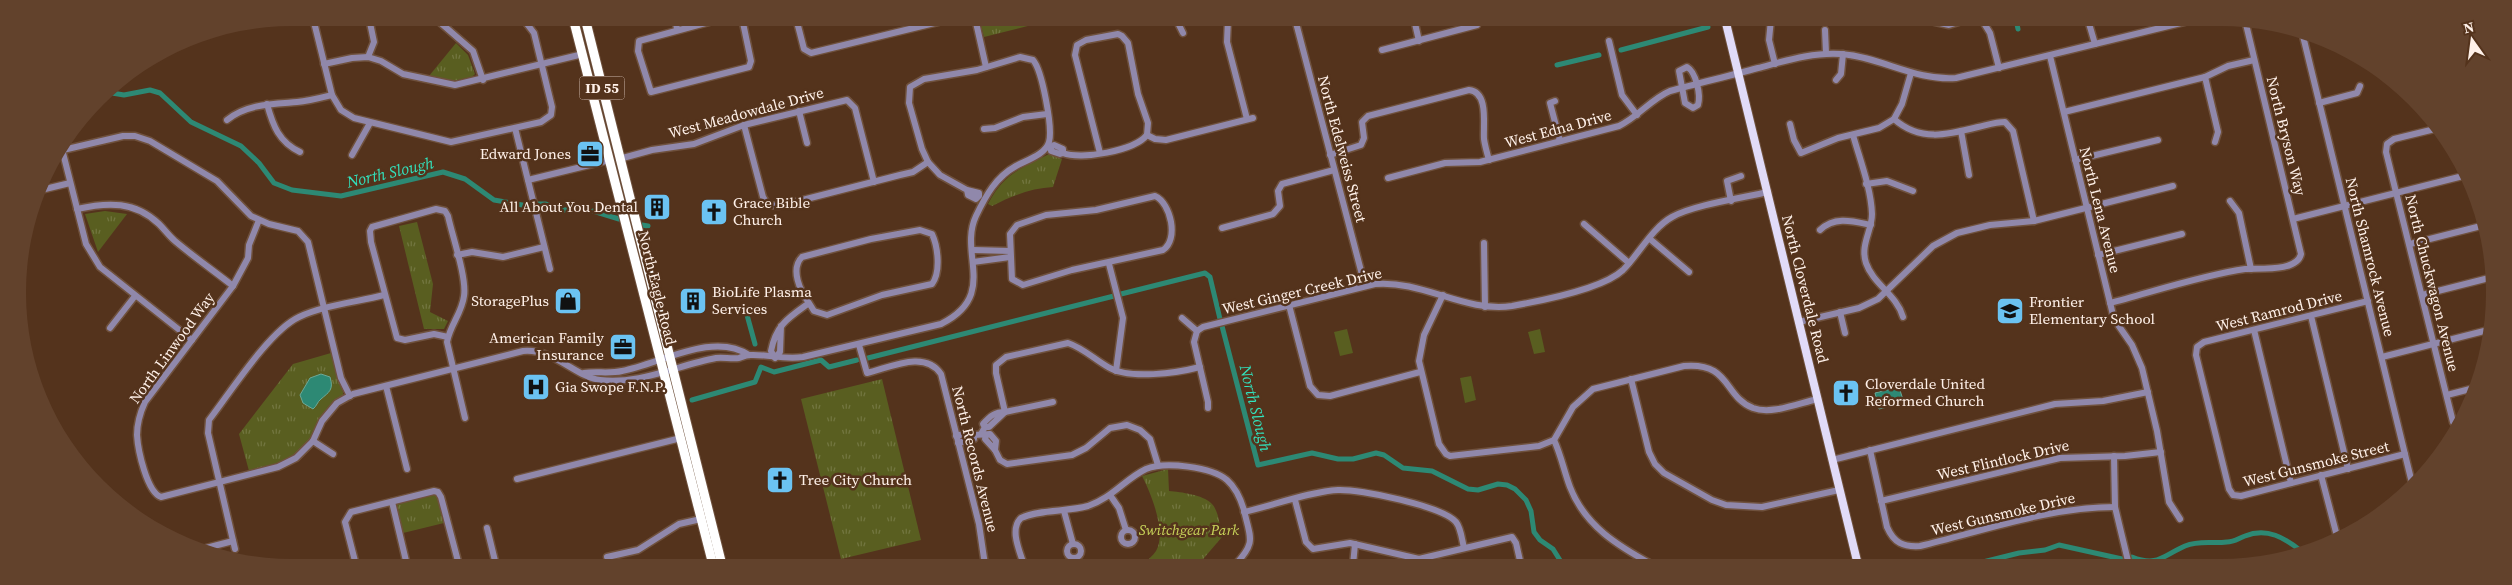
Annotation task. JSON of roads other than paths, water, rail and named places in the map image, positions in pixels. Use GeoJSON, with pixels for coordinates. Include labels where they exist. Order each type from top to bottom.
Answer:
{"type":"FeatureCollection","features":[{"type":"Feature","properties":{"kind":"highway","name":"ID 55"},"geometry":{"type":"LineString","coordinates":[[575,26],[606,143],[614,159]]}},
{"type":"Feature","properties":{"kind":"highway","name":"North Eagle Road"},"geometry":{"type":"LineString","coordinates":[[587,26],[614,159],[661,360],[669,369],[720,559]]}},
{"type":"Feature","properties":{"kind":"highway","name":"North Eagle Road"},"geometry":{"type":"LineString","coordinates":[[614,159],[623,175],[670,356],[669,369],[681,438],[711,559]]}},
{"type":"Feature","properties":{"kind":"main road","name":"North Cloverdale Road"},"geometry":{"type":"LineString","coordinates":[[1727,26],[1856,559]]}},
{"type":"Feature","properties":{"kind":"street"},"geometry":{"type":"LineString","coordinates":[[314,26],[332,95],[337,105],[345,114],[451,142],[542,122],[551,115],[552,107],[534,33],[529,26]]}},
{"type":"Feature","properties":{"kind":"street"},"geometry":{"type":"LineString","coordinates":[[368,57],[374,42],[371,26]]}},
{"type":"Feature","properties":{"kind":"street"},"geometry":{"type":"LineString","coordinates":[[444,26],[473,51],[483,80]]}},
{"type":"Feature","properties":{"kind":"street"},"geometry":{"type":"LineString","coordinates":[[690,26],[639,41],[638,51],[651,92],[750,66],[750,55],[744,26]]}},
{"type":"Feature","properties":{"kind":"street"},"geometry":{"type":"LineString","coordinates":[[798,26],[806,52],[816,53],[922,26]]}},
{"type":"Feature","properties":{"kind":"street"},"geometry":{"type":"LineString","coordinates":[[976,26],[986,67]]}},
{"type":"Feature","properties":{"kind":"street"},"geometry":{"type":"LineString","coordinates":[[1180,26],[1183,33]]}},
{"type":"Feature","properties":{"kind":"street"},"geometry":{"type":"LineString","coordinates":[[1146,135],[1155,139],[1166,140],[1250,119],[1227,42],[1228,26]]}},
{"type":"Feature","properties":{"kind":"street","name":"North Edelweiss Street"},"geometry":{"type":"LineString","coordinates":[[1297,26],[1365,286]]}},
{"type":"Feature","properties":{"kind":"street"},"geometry":{"type":"LineString","coordinates":[[1416,26],[1419,41]]}},
{"type":"Feature","properties":{"kind":"street"},"geometry":{"type":"LineString","coordinates":[[1382,50],[1473,26]]}},
{"type":"Feature","properties":{"kind":"street"},"geometry":{"type":"LineString","coordinates":[[1771,26],[1770,40],[1775,64]]}},
{"type":"Feature","properties":{"kind":"street"},"geometry":{"type":"LineString","coordinates":[[1986,26],[1990,33],[1999,68]]}},
{"type":"Feature","properties":{"kind":"street"},"geometry":{"type":"LineString","coordinates":[[2090,26],[2095,44]]}},
{"type":"Feature","properties":{"kind":"street","name":"West Edna Drive"},"geometry":{"type":"LineString","coordinates":[[1388,178],[1445,164],[1473,163],[1489,160],[1619,126],[1637,116],[1662,94],[1775,64],[1826,53],[1869,59],[1911,73],[1930,78],[1944,79],[1968,76],[2168,26]]}},
{"type":"Feature","properties":{"kind":"street","name":"North Bryson Way"},"geometry":{"type":"LineString","coordinates":[[2247,28],[2301,254],[2300,259],[2296,262],[2275,268],[2251,269]]}},
{"type":"Feature","properties":{"kind":"street"},"geometry":{"type":"LineString","coordinates":[[1824,30],[1826,53]]}},
{"type":"Feature","properties":{"kind":"street"},"geometry":{"type":"LineString","coordinates":[[219,482],[278,467],[296,458],[313,441],[322,421],[337,403],[350,396],[531,350],[552,357],[592,379],[602,381],[635,379],[717,358],[737,358],[749,355],[775,358],[803,357],[941,324],[954,317],[970,296],[974,278],[974,221],[982,198],[1002,174],[1050,146],[1054,145],[1063,150],[1063,152],[1085,157],[1137,144],[1146,135],[1148,123],[1138,94],[1128,43],[1122,36],[1112,34],[1086,40],[1077,45],[1076,61],[1100,153]]}},
{"type":"Feature","properties":{"kind":"street","name":"North Shamrock Avenue"},"geometry":{"type":"LineString","coordinates":[[2304,40],[2411,478]]}},
{"type":"Feature","properties":{"kind":"street"},"geometry":{"type":"LineString","coordinates":[[1609,42],[1622,95],[1637,116]]}},
{"type":"Feature","properties":{"kind":"street"},"geometry":{"type":"LineString","coordinates":[[324,64],[352,58],[368,57],[381,61],[403,74],[439,84],[455,86],[584,54]]}},
{"type":"Feature","properties":{"kind":"street"},"geometry":{"type":"LineString","coordinates":[[1836,80],[1841,74],[1843,54]]}},
{"type":"Feature","properties":{"kind":"street","name":"North Lena Avenue"},"geometry":{"type":"LineString","coordinates":[[2050,56],[2110,303],[2118,329],[2132,344],[2142,368],[2170,502],[2180,519]]}},
{"type":"Feature","properties":{"kind":"street"},"geometry":{"type":"LineString","coordinates":[[982,198],[976,199],[968,195],[967,190],[940,175],[928,162],[922,149],[909,103],[910,87],[924,79],[986,67],[1020,57],[1033,60],[1040,73],[1050,134],[1050,146]]}},
{"type":"Feature","properties":{"kind":"street"},"geometry":{"type":"LineString","coordinates":[[2064,112],[2205,77],[2228,66],[2254,60]]}},
{"type":"Feature","properties":{"kind":"street"},"geometry":{"type":"LineString","coordinates":[[1684,67],[1691,70],[1696,84],[1699,102],[1693,108],[1686,104],[1682,88],[1678,73],[1684,67]]}},
{"type":"Feature","properties":{"kind":"street"},"geometry":{"type":"LineString","coordinates":[[1790,124],[1794,140],[1801,153],[1879,128],[1894,119],[1902,104],[1911,73]]}},
{"type":"Feature","properties":{"kind":"street"},"geometry":{"type":"LineString","coordinates":[[2205,77],[2218,132],[2216,142]]}},
{"type":"Feature","properties":{"kind":"street"},"geometry":{"type":"LineString","coordinates":[[2319,103],[2357,93],[2360,86]]}},
{"type":"Feature","properties":{"kind":"street"},"geometry":{"type":"LineString","coordinates":[[1330,155],[1361,145],[1364,138],[1362,122],[1368,116],[1469,90],[1475,91],[1479,95],[1485,115],[1484,141],[1489,160]]}},
{"type":"Feature","properties":{"kind":"street"},"geometry":{"type":"LineString","coordinates":[[227,120],[238,112],[267,104],[306,101],[332,95]]}},
{"type":"Feature","properties":{"kind":"street","name":"West Meadowdale Drive"},"geometry":{"type":"LineString","coordinates":[[528,180],[652,150],[694,144],[744,125],[842,100],[850,101],[855,108],[874,182]]}},
{"type":"Feature","properties":{"kind":"street"},"geometry":{"type":"LineString","coordinates":[[1555,102],[1550,103],[1560,142]]}},
{"type":"Feature","properties":{"kind":"street"},"geometry":{"type":"LineString","coordinates":[[267,104],[276,131],[291,148],[300,152]]}},
{"type":"Feature","properties":{"kind":"street"},"geometry":{"type":"LineString","coordinates":[[799,111],[807,143]]}},
{"type":"Feature","properties":{"kind":"street"},"geometry":{"type":"LineString","coordinates":[[984,129],[995,128],[1023,117],[1047,114]]}},
{"type":"Feature","properties":{"kind":"street"},"geometry":{"type":"LineString","coordinates":[[1894,119],[1907,130],[1915,133],[1961,132],[2000,122],[2009,125],[2013,131],[2034,221]]}},
{"type":"Feature","properties":{"kind":"street"},"geometry":{"type":"LineString","coordinates":[[352,154],[370,122]]}},
{"type":"Feature","properties":{"kind":"street"},"geometry":{"type":"LineString","coordinates":[[744,125],[763,197],[768,205],[779,206],[913,172],[928,162]]}},
{"type":"Feature","properties":{"kind":"street"},"geometry":{"type":"LineString","coordinates":[[515,128],[550,269]]}},
{"type":"Feature","properties":{"kind":"street","name":"North Chuckwagon Avenue"},"geometry":{"type":"LineString","coordinates":[[2431,130],[2394,139],[2387,144],[2386,152],[2446,395],[2454,418]]}},
{"type":"Feature","properties":{"kind":"street"},"geometry":{"type":"LineString","coordinates":[[1961,132],[1969,175]]}},
{"type":"Feature","properties":{"kind":"street"},"geometry":{"type":"LineString","coordinates":[[1854,135],[1871,207],[1871,225],[1865,243],[1864,257],[1871,272],[1901,309],[1903,317]]}},
{"type":"Feature","properties":{"kind":"street"},"geometry":{"type":"LineString","coordinates":[[69,148],[123,136],[150,140],[217,181],[242,208],[259,220],[293,229],[306,238],[341,378],[350,396]]}},
{"type":"Feature","properties":{"kind":"street"},"geometry":{"type":"LineString","coordinates":[[2075,160],[2158,140]]}},
{"type":"Feature","properties":{"kind":"street"},"geometry":{"type":"LineString","coordinates":[[64,155],[86,244],[91,255],[100,267],[192,340]]}},
{"type":"Feature","properties":{"kind":"street"},"geometry":{"type":"LineString","coordinates":[[1222,228],[1274,214],[1280,206],[1278,191],[1282,184],[1334,170]]}},
{"type":"Feature","properties":{"kind":"street"},"geometry":{"type":"LineString","coordinates":[[1731,201],[1727,181],[1741,176]]}},
{"type":"Feature","properties":{"kind":"street"},"geometry":{"type":"LineString","coordinates":[[2293,219],[2459,177]]}},
{"type":"Feature","properties":{"kind":"street"},"geometry":{"type":"LineString","coordinates":[[1866,184],[1887,181],[1913,191]]}},
{"type":"Feature","properties":{"kind":"street"},"geometry":{"type":"LineString","coordinates":[[48,188],[70,183]]}},
{"type":"Feature","properties":{"kind":"street"},"geometry":{"type":"LineString","coordinates":[[1799,322],[1868,305],[1888,292],[1916,260],[1933,246],[1950,236],[1990,225],[2034,221],[2173,186]]}},
{"type":"Feature","properties":{"kind":"street","name":"West Ginger Creek Drive"},"geometry":{"type":"LineString","coordinates":[[1197,332],[1203,327],[1365,286],[1391,282],[1410,285],[1485,307],[1512,306],[1597,286],[1610,280],[1629,263],[1671,217],[1768,192]]}},
{"type":"Feature","properties":{"kind":"street"},"geometry":{"type":"LineString","coordinates":[[1151,196],[1160,198],[1165,205],[1172,233],[1170,244],[1164,250],[1109,264],[1072,270],[1023,285],[1016,283],[1010,272],[1010,254],[1010,234],[1017,225],[1046,215],[1096,210],[1151,196]]}},
{"type":"Feature","properties":{"kind":"street"},"geometry":{"type":"LineString","coordinates":[[2110,303],[2251,269],[2239,213],[2230,201]]}},
{"type":"Feature","properties":{"kind":"street"},"geometry":{"type":"LineString","coordinates":[[77,209],[112,203],[140,210],[161,226],[185,250],[233,286]]}},
{"type":"Feature","properties":{"kind":"street"},"geometry":{"type":"LineString","coordinates":[[448,337],[425,334],[400,340],[394,331],[370,231],[376,225],[436,209],[445,211],[457,255],[464,296],[448,337],[452,369],[465,418]]}},
{"type":"Feature","properties":{"kind":"street","name":"North Linwood Way"},"geometry":{"type":"LineString","coordinates":[[219,482],[161,498],[155,495],[150,489],[140,454],[137,436],[139,417],[145,402],[233,286],[248,258],[249,245],[259,220]]}},
{"type":"Feature","properties":{"kind":"street"},"geometry":{"type":"LineString","coordinates":[[1820,230],[1828,222],[1840,220],[1871,225]]}},
{"type":"Feature","properties":{"kind":"street"},"geometry":{"type":"LineString","coordinates":[[1584,224],[1629,263]]}},
{"type":"Feature","properties":{"kind":"street"},"geometry":{"type":"LineString","coordinates":[[2410,244],[2478,227]]}},
{"type":"Feature","properties":{"kind":"street"},"geometry":{"type":"LineString","coordinates":[[920,230],[932,234],[936,242],[937,274],[932,284],[882,295],[827,315],[814,311],[808,303],[802,293],[796,270],[798,261],[807,255],[870,239],[920,230]]}},
{"type":"Feature","properties":{"kind":"street"},"geometry":{"type":"LineString","coordinates":[[2098,255],[2182,234]]}},
{"type":"Feature","properties":{"kind":"street"},"geometry":{"type":"LineString","coordinates":[[1650,238],[1689,272]]}},
{"type":"Feature","properties":{"kind":"street"},"geometry":{"type":"LineString","coordinates":[[1484,243],[1485,307]]}},
{"type":"Feature","properties":{"kind":"street"},"geometry":{"type":"LineString","coordinates":[[457,255],[472,252],[508,256],[544,247]]}},
{"type":"Feature","properties":{"kind":"street"},"geometry":{"type":"LineString","coordinates":[[973,250],[1010,254]]}},
{"type":"Feature","properties":{"kind":"street"},"geometry":{"type":"LineString","coordinates":[[973,262],[1010,254]]}},
{"type":"Feature","properties":{"kind":"street"},"geometry":{"type":"LineString","coordinates":[[1109,264],[1123,318],[1116,371]]}},
{"type":"Feature","properties":{"kind":"street"},"geometry":{"type":"LineString","coordinates":[[2422,295],[2485,279]]}},
{"type":"Feature","properties":{"kind":"street"},"geometry":{"type":"LineString","coordinates":[[235,549],[208,432],[209,420],[277,333],[297,318],[324,309],[384,295]]}},
{"type":"Feature","properties":{"kind":"street"},"geometry":{"type":"LineString","coordinates":[[1442,295],[1420,348],[1420,372],[1439,444],[1446,454],[1456,456],[1530,447],[1554,440],[1573,407],[1582,398],[1600,386],[1697,365],[1717,373],[1743,402],[1753,408],[1774,409],[1818,399]]}},
{"type":"Feature","properties":{"kind":"street"},"geometry":{"type":"LineString","coordinates":[[110,328],[135,296]]}},
{"type":"Feature","properties":{"kind":"street","name":"West Ramrod Drive"},"geometry":{"type":"LineString","coordinates":[[2233,495],[2229,489],[2196,355],[2197,347],[2204,342],[2368,301]]}},
{"type":"Feature","properties":{"kind":"street"},"geometry":{"type":"LineString","coordinates":[[775,358],[780,352],[781,326],[788,318],[808,303]]}},
{"type":"Feature","properties":{"kind":"street"},"geometry":{"type":"LineString","coordinates":[[1290,305],[1310,386],[1318,394],[1330,396],[1420,372]]}},
{"type":"Feature","properties":{"kind":"street"},"geometry":{"type":"LineString","coordinates":[[1840,312],[1845,333]]}},
{"type":"Feature","properties":{"kind":"street"},"geometry":{"type":"LineString","coordinates":[[2311,316],[2348,469]]}},
{"type":"Feature","properties":{"kind":"street"},"geometry":{"type":"LineString","coordinates":[[1182,318],[1197,332],[1194,342],[1208,408]]}},
{"type":"Feature","properties":{"kind":"street"},"geometry":{"type":"LineString","coordinates":[[2254,330],[2291,483]]}},
{"type":"Feature","properties":{"kind":"street"},"geometry":{"type":"LineString","coordinates":[[2382,357],[2482,331]]}},
{"type":"Feature","properties":{"kind":"street"},"geometry":{"type":"LineString","coordinates":[[1005,412],[996,373],[996,365],[1006,357],[1068,343],[1076,345],[1116,371],[1166,375],[1200,368]]}},
{"type":"Feature","properties":{"kind":"street","name":"North Records Avenue"},"geometry":{"type":"LineString","coordinates":[[859,345],[867,373],[918,361],[931,364],[941,374],[979,524],[984,559]]}},
{"type":"Feature","properties":{"kind":"street"},"geometry":{"type":"LineString","coordinates":[[584,373],[624,371],[670,356],[711,346],[740,349],[749,355]]}},
{"type":"Feature","properties":{"kind":"street"},"geometry":{"type":"LineString","coordinates":[[1631,379],[1649,452],[1655,464],[1664,473],[1712,500],[1726,505],[1762,508],[1839,490]]}},
{"type":"Feature","properties":{"kind":"street"},"geometry":{"type":"LineString","coordinates":[[386,386],[407,470]]}},
{"type":"Feature","properties":{"kind":"street"},"geometry":{"type":"LineString","coordinates":[[2446,395],[2467,390]]}},
{"type":"Feature","properties":{"kind":"street"},"geometry":{"type":"LineString","coordinates":[[1832,460],[2055,404],[2103,401],[2148,392]]}},
{"type":"Feature","properties":{"kind":"street"},"geometry":{"type":"LineString","coordinates":[[957,439],[974,439],[981,435],[985,427],[989,428],[1005,412],[1053,402]]}},
{"type":"Feature","properties":{"kind":"street"},"geometry":{"type":"LineString","coordinates":[[981,435],[1003,462],[1012,465],[1072,456],[1086,448],[1110,428],[1127,425],[1140,430],[1150,439],[1158,465]]}},
{"type":"Feature","properties":{"kind":"street"},"geometry":{"type":"LineString","coordinates":[[517,479],[681,438]]}},
{"type":"Feature","properties":{"kind":"street"},"geometry":{"type":"LineString","coordinates":[[1554,440],[1562,457],[1570,488],[1589,520],[1604,535],[1643,559]]}},
{"type":"Feature","properties":{"kind":"street"},"geometry":{"type":"LineString","coordinates":[[313,441],[333,454]]}},
{"type":"Feature","properties":{"kind":"street"},"geometry":{"type":"LineString","coordinates":[[1870,450],[1881,502]]}},
{"type":"Feature","properties":{"kind":"street","name":"West Flintlock Drive"},"geometry":{"type":"LineString","coordinates":[[1881,502],[2060,458],[2161,452]]}},
{"type":"Feature","properties":{"kind":"street","name":"West Gunsmoke Street"},"geometry":{"type":"LineString","coordinates":[[2233,495],[2241,496],[2405,454]]}},
{"type":"Feature","properties":{"kind":"street"},"geometry":{"type":"LineString","coordinates":[[2114,456],[2115,507],[2128,559]]}},
{"type":"Feature","properties":{"kind":"street"},"geometry":{"type":"LineString","coordinates":[[1022,559],[1015,532],[1017,522],[1026,516],[1089,506],[1110,495],[1140,472],[1158,465],[1179,465],[1225,478],[1239,497],[1250,543],[1248,551],[1241,559]]}},
{"type":"Feature","properties":{"kind":"street"},"geometry":{"type":"LineString","coordinates":[[2321,476],[2336,532]]}},
{"type":"Feature","properties":{"kind":"street"},"geometry":{"type":"LineString","coordinates":[[1244,512],[1338,490],[1361,491],[1415,503],[1456,522],[1464,548]]}},
{"type":"Feature","properties":{"kind":"street"},"geometry":{"type":"LineString","coordinates":[[354,559],[345,522],[347,516],[352,512],[434,491],[438,492],[441,497],[457,559]]}},
{"type":"Feature","properties":{"kind":"street"},"geometry":{"type":"LineString","coordinates":[[1110,495],[1119,508],[1126,530]]}},
{"type":"Feature","properties":{"kind":"street"},"geometry":{"type":"LineString","coordinates":[[1295,500],[1308,546],[1313,549],[1339,543],[1355,544],[1419,559],[1512,537],[1516,543],[1520,559]]}},
{"type":"Feature","properties":{"kind":"street"},"geometry":{"type":"LineString","coordinates":[[392,502],[406,559]]}},
{"type":"Feature","properties":{"kind":"street","name":"West Gunsmoke Drive"},"geometry":{"type":"LineString","coordinates":[[1881,502],[1891,536],[1898,543],[1908,547],[1920,546],[2060,511],[2091,507],[2115,507]]}},
{"type":"Feature","properties":{"kind":"street"},"geometry":{"type":"LineString","coordinates":[[1064,511],[1073,544]]}},
{"type":"Feature","properties":{"kind":"street"},"geometry":{"type":"LineString","coordinates":[[607,557],[638,550],[679,524],[701,519]]}},
{"type":"Feature","properties":{"kind":"street"},"geometry":{"type":"LineString","coordinates":[[486,528],[494,559]]}},
{"type":"Feature","properties":{"kind":"street"},"geometry":{"type":"LineString","coordinates":[[212,546],[233,541]]}},
{"type":"Feature","properties":{"kind":"street"},"geometry":{"type":"LineString","coordinates":[[1354,559],[1355,544]]}},
{"type":"Feature","properties":{"kind":"water"},"geometry":{"type":"Polygon","coordinates":[[[321,374],[330,377],[331,388],[313,409],[303,403],[300,395],[310,378],[321,374]]]}},
{"type":"Feature","properties":{"kind":"water"},"geometry":{"type":"Polygon","coordinates":[[[1899,387],[1904,403],[1879,409],[1875,393],[1899,387]]]}},
{"type":"Feature","properties":{"kind":"waterway"},"geometry":{"type":"LineString","coordinates":[[1621,50],[1708,27]]}},
{"type":"Feature","properties":{"kind":"waterway"},"geometry":{"type":"LineString","coordinates":[[1557,65],[1599,55]]}},
{"type":"Feature","properties":{"kind":"waterway","name":"North Slough"},"geometry":{"type":"LineString","coordinates":[[115,94],[124,95],[150,90],[160,93],[191,122],[241,146],[259,163],[274,183],[292,190],[341,196],[443,172],[465,179],[494,200],[528,206]]}},
{"type":"Feature","properties":{"kind":"waterway","name":"North Slough"},"geometry":{"type":"LineString","coordinates":[[538,204],[546,204],[563,210],[583,209]]}},
{"type":"Feature","properties":{"kind":"waterway","name":"North Slough"},"geometry":{"type":"LineString","coordinates":[[593,211],[619,219]]}},
{"type":"Feature","properties":{"kind":"waterway","name":"North Slough"},"geometry":{"type":"LineString","coordinates":[[642,225],[648,226]]}},
{"type":"Feature","properties":{"kind":"waterway","name":"North Slough"},"geometry":{"type":"LineString","coordinates":[[1121,294],[1205,273],[1210,277],[1220,319]]}},
{"type":"Feature","properties":{"kind":"waterway","name":"North Slough"},"geometry":{"type":"LineString","coordinates":[[868,358],[1114,296]]}},
{"type":"Feature","properties":{"kind":"waterway","name":"North Slough"},"geometry":{"type":"LineString","coordinates":[[747,315],[755,344]]}},
{"type":"Feature","properties":{"kind":"waterway","name":"North Slough"},"geometry":{"type":"LineString","coordinates":[[1222,326],[1258,465],[1312,453],[1338,459],[1353,459],[1376,453],[1384,455],[1403,468],[1432,471],[1468,489],[1478,490],[1498,484],[1507,485],[1515,489],[1526,500],[1531,511],[1534,532],[1540,540],[1553,549],[1559,559]]}},
{"type":"Feature","properties":{"kind":"waterway","name":"North Slough"},"geometry":{"type":"LineString","coordinates":[[692,400],[755,382],[761,367],[774,372],[821,360],[829,367],[857,360]]}},
{"type":"Feature","properties":{"kind":"waterway","name":"North Slough"},"geometry":{"type":"LineString","coordinates":[[2160,559],[2190,544],[2230,542],[2245,536],[2261,533],[2275,535],[2296,548]]}},
{"type":"Feature","properties":{"kind":"waterway","name":"North Slough"},"geometry":{"type":"LineString","coordinates":[[1995,559],[2019,553],[2045,550],[2059,545],[2122,559]]}},
{"type":"Feature","properties":{"kind":"waterway","name":"North Slough"},"geometry":{"type":"LineString","coordinates":[[2132,557],[2138,559]]}},
{"type":"Feature","properties":{"kind":"place","name":"Edward Jones"},"geometry":{"type":"Point","coordinates":[590,154]}},
{"type":"Feature","properties":{"kind":"place","name":"All About You Dental"},"geometry":{"type":"Point","coordinates":[657,207]}},
{"type":"Feature","properties":{"kind":"place","name":"Grace Bible Church"},"geometry":{"type":"Point","coordinates":[714,212]}},
{"type":"Feature","properties":{"kind":"place","name":"StoragePlus"},"geometry":{"type":"Point","coordinates":[568,301]}},
{"type":"Feature","properties":{"kind":"place","name":"BioLife Plasma Services"},"geometry":{"type":"Point","coordinates":[693,301]}},
{"type":"Feature","properties":{"kind":"place","name":"Frontier Elementary School"},"geometry":{"type":"Point","coordinates":[2010,311]}},
{"type":"Feature","properties":{"kind":"place","name":"American Family Insurance"},"geometry":{"type":"Point","coordinates":[623,347]}},
{"type":"Feature","properties":{"kind":"place","name":"Gia Swope F.N.P."},"geometry":{"type":"Point","coordinates":[536,387]}},
{"type":"Feature","properties":{"kind":"place","name":"Cloverdale United Reformed Church"},"geometry":{"type":"Point","coordinates":[1846,393]}},
{"type":"Feature","properties":{"kind":"place","name":"Tree City Church"},"geometry":{"type":"Point","coordinates":[780,480]}},
{"type":"Feature","properties":{"kind":"park label","name":"Switchgear Park"},"geometry":{"type":"Point","coordinates":[1189,530]}}]}
